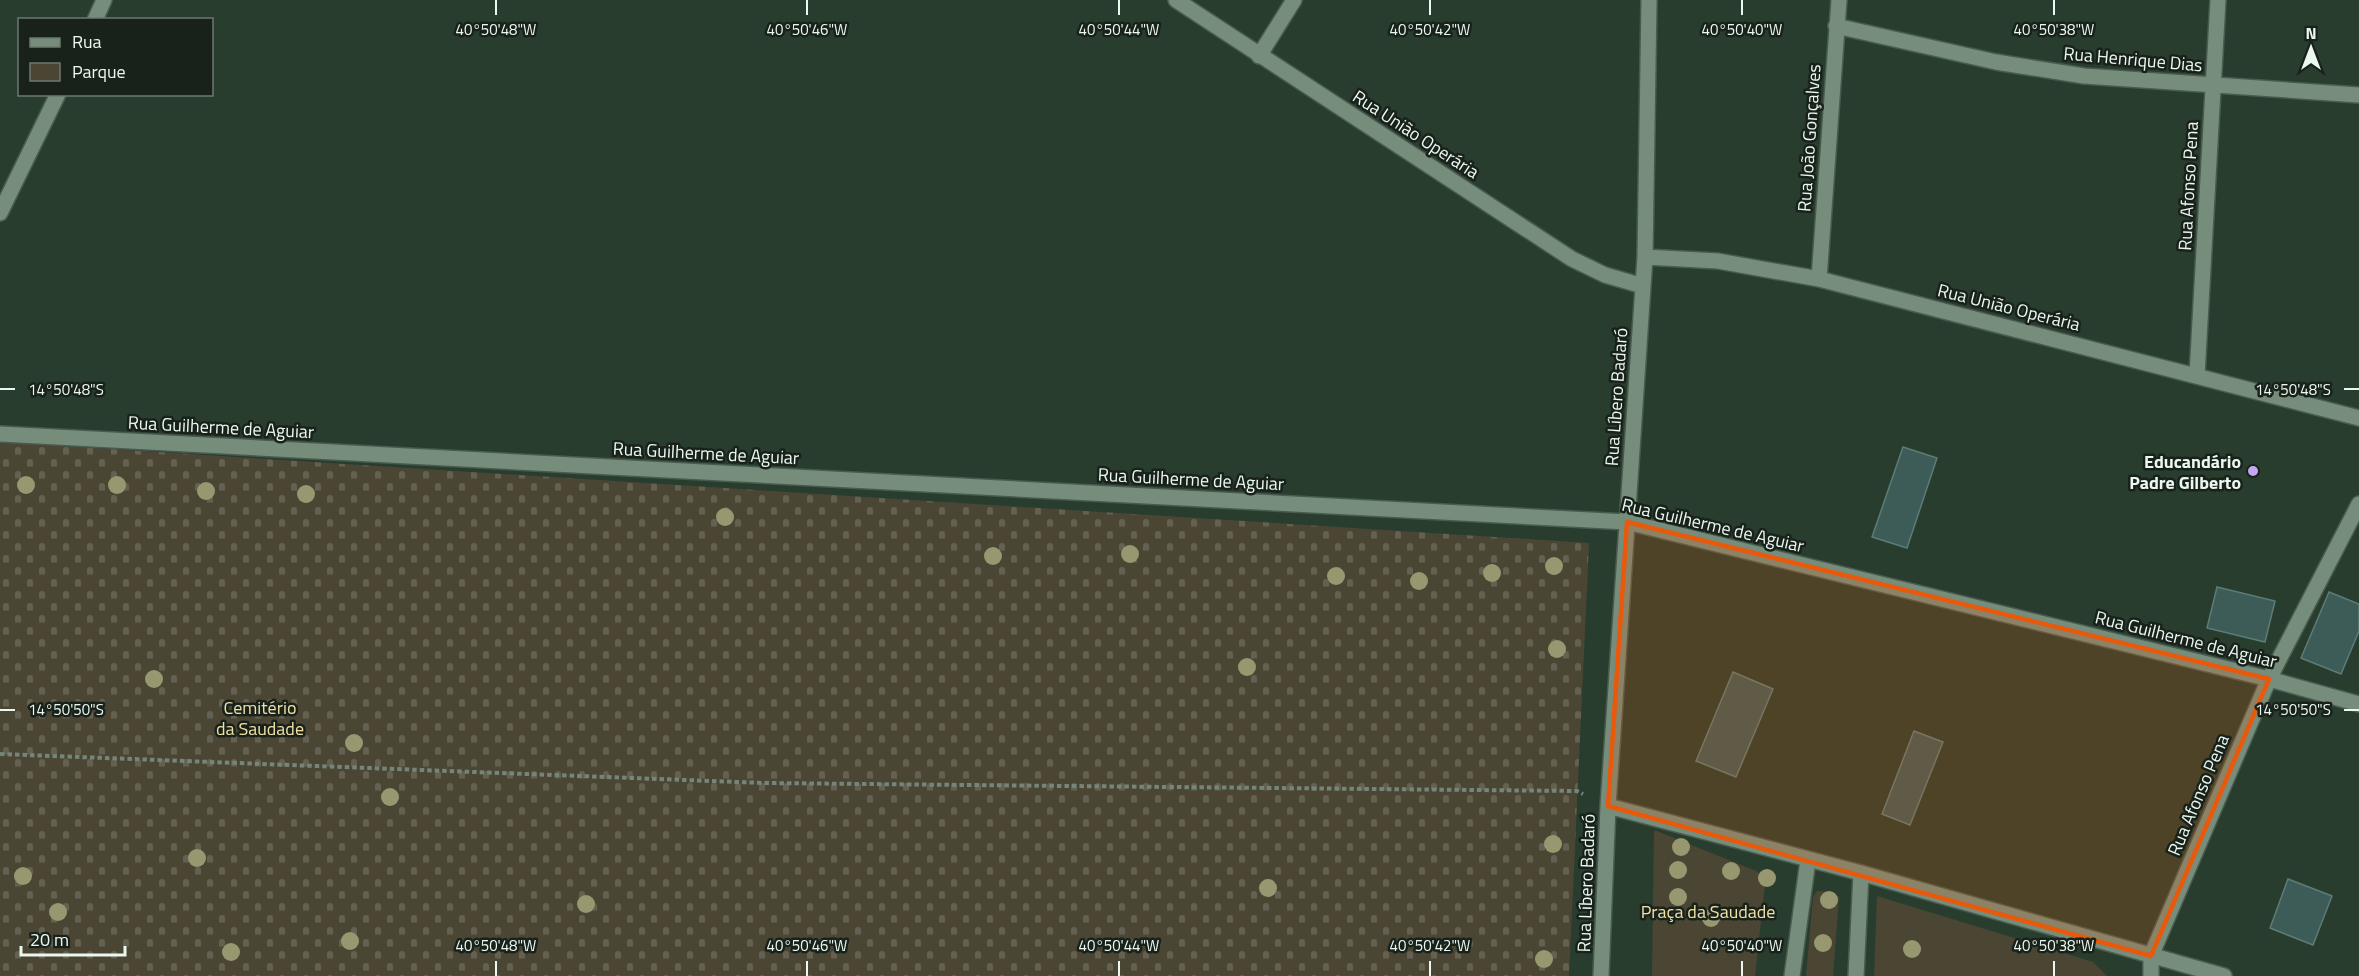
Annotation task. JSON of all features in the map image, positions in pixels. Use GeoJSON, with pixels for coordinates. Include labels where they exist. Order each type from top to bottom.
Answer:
{"type":"FeatureCollection","features":[{"type":"Feature","properties":{"kind":"street"},"geometry":{"type":"LineString","coordinates":[[96,18],[104,0]]}},
{"type":"Feature","properties":{"kind":"street","name":"Rua União Operária"},"geometry":{"type":"LineString","coordinates":[[1176,0],[1572,259],[1605,275],[1643,286]]}},
{"type":"Feature","properties":{"kind":"street"},"geometry":{"type":"LineString","coordinates":[[1259,56],[1294,0]]}},
{"type":"Feature","properties":{"kind":"street","name":"Rua Líbero Badaró"},"geometry":{"type":"LineString","coordinates":[[1601,976],[1608,806],[1645,257],[1648,0]]}},
{"type":"Feature","properties":{"kind":"street","name":"Rua João Gonçalves"},"geometry":{"type":"LineString","coordinates":[[1819,279],[1839,0]]}},
{"type":"Feature","properties":{"kind":"street","name":"Rua Afonso Pena"},"geometry":{"type":"LineString","coordinates":[[2197,375],[2218,0]]}},
{"type":"Feature","properties":{"kind":"street","name":"Rua Henrique Dias"},"geometry":{"type":"LineString","coordinates":[[1836,26],[1996,62],[2084,76],[2359,95]]}},
{"type":"Feature","properties":{"kind":"street"},"geometry":{"type":"LineString","coordinates":[[0,213],[57,96]]}},
{"type":"Feature","properties":{"kind":"street","name":"Rua União Operária"},"geometry":{"type":"LineString","coordinates":[[1645,257],[1718,261],[1819,279],[2359,418]]}},
{"type":"Feature","properties":{"kind":"street","name":"Rua Guilherme de Aguiar"},"geometry":{"type":"LineString","coordinates":[[0,434],[1627,522],[2269,679],[2359,704]]}},
{"type":"Feature","properties":{"kind":"street","name":"Rua Afonso Pena"},"geometry":{"type":"LineString","coordinates":[[2151,976],[2151,956],[2269,679],[2359,504]]}},
{"type":"Feature","properties":{"kind":"street"},"geometry":{"type":"LineString","coordinates":[[1608,806],[1861,873],[2224,976]]}},
{"type":"Feature","properties":{"kind":"street"},"geometry":{"type":"LineString","coordinates":[[1792,976],[1808,860]]}},
{"type":"Feature","properties":{"kind":"street"},"geometry":{"type":"LineString","coordinates":[[1856,976],[1861,873]]}},
{"type":"Feature","properties":{"kind":"path"},"geometry":{"type":"LineString","coordinates":[[0,754],[764,783],[1577,791],[1608,806]]}},
{"type":"Feature","properties":{"kind":"highlighted area"},"geometry":{"type":"Polygon","coordinates":[[[1627,522],[2269,679],[2151,956],[1608,806],[1627,522]]]}},
{"type":"Feature","properties":{"kind":"green space","name":"Cemitério da Saudade"},"geometry":{"type":"Polygon","coordinates":[[[0,442],[1589,543],[1569,976],[0,976],[0,442]]]}},
{"type":"Feature","properties":{"kind":"green space","name":"Praça da Saudade"},"geometry":{"type":"Polygon","coordinates":[[[1654,830],[1766,875],[1755,976],[1652,976],[1654,830]]]}},
{"type":"Feature","properties":{"kind":"green space","name":"Praça da Saudade"},"geometry":{"type":"Polygon","coordinates":[[[1817,891],[1834,892],[1839,897],[1833,976],[1806,976],[1813,897],[1817,891]]]}},
{"type":"Feature","properties":{"kind":"green space"},"geometry":{"type":"Polygon","coordinates":[[[1877,896],[2093,962],[2107,976],[1874,976],[1877,896]]]}},
{"type":"Feature","properties":{"kind":"building"},"geometry":{"type":"Polygon","coordinates":[[[1903,447],[1937,458],[1907,548],[1872,537],[1903,447]]]}},
{"type":"Feature","properties":{"kind":"building"},"geometry":{"type":"Polygon","coordinates":[[[2217,587],[2275,601],[2265,642],[2207,628],[2217,587]]]}},
{"type":"Feature","properties":{"kind":"building"},"geometry":{"type":"Polygon","coordinates":[[[2329,592],[2359,604],[2359,631],[2341,674],[2301,658],[2329,592]]]}},
{"type":"Feature","properties":{"kind":"building"},"geometry":{"type":"Polygon","coordinates":[[[1733,672],[1773,689],[1736,777],[1696,761],[1733,672]]]}},
{"type":"Feature","properties":{"kind":"building"},"geometry":{"type":"Polygon","coordinates":[[[1914,731],[1943,742],[1910,825],[1882,814],[1914,731]]]}},
{"type":"Feature","properties":{"kind":"building"},"geometry":{"type":"Polygon","coordinates":[[[2288,879],[2332,896],[2313,945],[2270,928],[2288,879]]]}},
{"type":"Feature","properties":{"kind":"place","name":"Educandário Padre Gilberto"},"geometry":{"type":"Point","coordinates":[2253,471]}}]}
